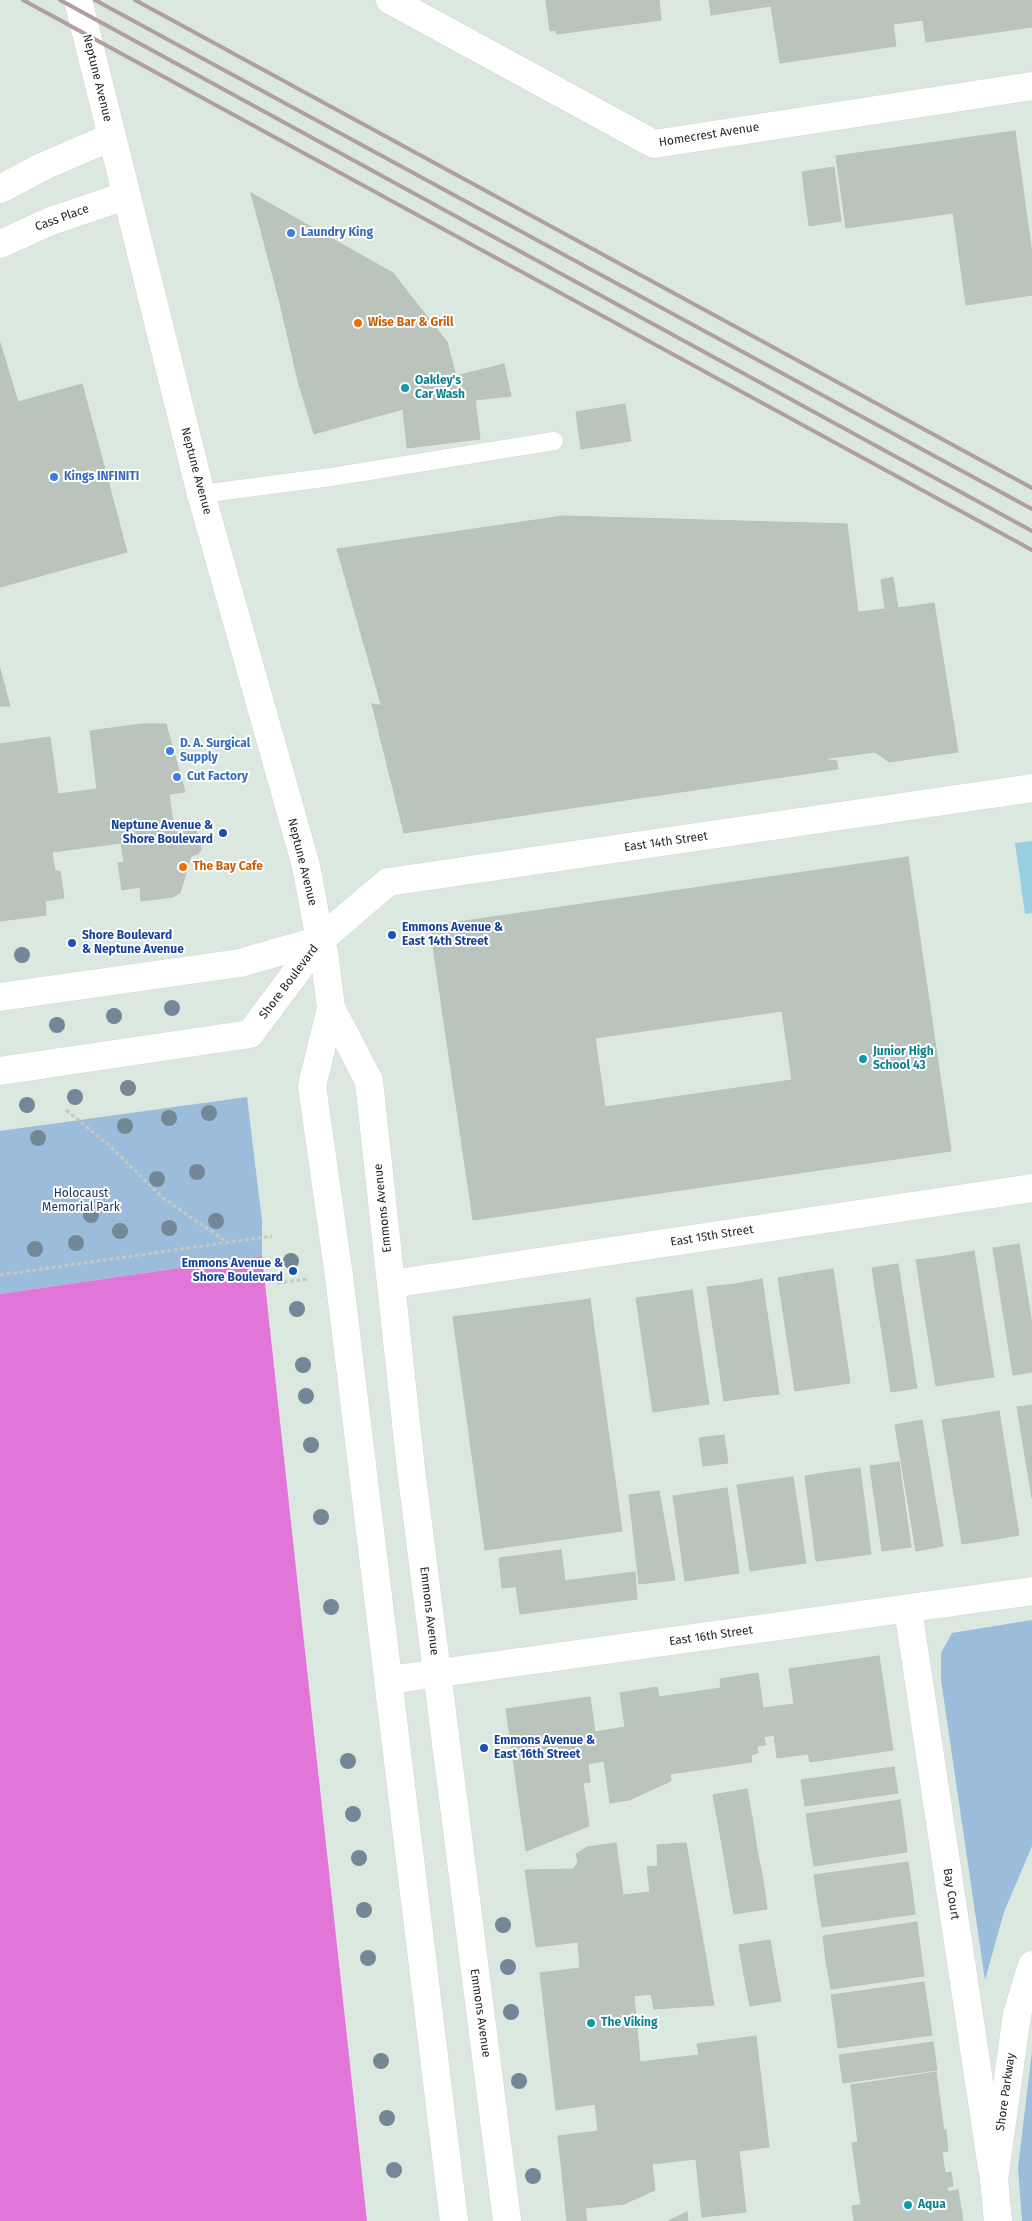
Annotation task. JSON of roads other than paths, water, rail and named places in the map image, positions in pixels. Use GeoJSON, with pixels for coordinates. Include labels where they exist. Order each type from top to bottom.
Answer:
{"type":"FeatureCollection","features":[{"type":"Feature","properties":{"kind":"main road","name":"Neptune Avenue"},"geometry":{"type":"LineString","coordinates":[[78,0],[125,196],[201,494],[306,866],[320,940]]}},
{"type":"Feature","properties":{"kind":"main road","name":"Homecrest Avenue"},"geometry":{"type":"LineString","coordinates":[[390,0],[654,144],[1032,86]]}},
{"type":"Feature","properties":{"kind":"main road"},"geometry":{"type":"LineString","coordinates":[[0,189],[44,166],[111,137]]}},
{"type":"Feature","properties":{"kind":"main road","name":"Cass Place"},"geometry":{"type":"LineString","coordinates":[[0,244],[5,240],[51,221],[125,196]]}},
{"type":"Feature","properties":{"kind":"main road","name":"East 14th Street"},"geometry":{"type":"LineString","coordinates":[[320,940],[388,882],[1032,788]]}},
{"type":"Feature","properties":{"kind":"main road","name":"Shore Boulevard"},"geometry":{"type":"LineString","coordinates":[[0,997],[240,963],[320,940]]}},
{"type":"Feature","properties":{"kind":"main road","name":"Shore Boulevard"},"geometry":{"type":"LineString","coordinates":[[0,1070],[250,1034],[320,940]]}},
{"type":"Feature","properties":{"kind":"main road","name":"Emmons Avenue"},"geometry":{"type":"LineString","coordinates":[[320,940],[324,952],[331,1008],[369,1081],[411,1469],[507,2221]]}},
{"type":"Feature","properties":{"kind":"main road","name":"Emmons Avenue"},"geometry":{"type":"LineString","coordinates":[[331,1008],[312,1086],[339,1276],[454,2221]]}},
{"type":"Feature","properties":{"kind":"main road","name":"East 15th Street"},"geometry":{"type":"LineString","coordinates":[[391,1284],[1032,1188]]}},
{"type":"Feature","properties":{"kind":"main road","name":"East 16th Street"},"geometry":{"type":"LineString","coordinates":[[389,1680],[1032,1590]]}},
{"type":"Feature","properties":{"kind":"main road","name":"Bay Court"},"geometry":{"type":"LineString","coordinates":[[908,1608],[994,2179]]}},
{"type":"Feature","properties":{"kind":"main road","name":"Shore Parkway"},"geometry":{"type":"LineString","coordinates":[[998,2221],[994,2179],[1017,2014],[1032,1965]]}},
{"type":"Feature","properties":{"kind":"lane"},"geometry":{"type":"LineString","coordinates":[[201,494],[331,477],[554,441]]}},
{"type":"Feature","properties":{"kind":"railway"},"geometry":{"type":"LineString","coordinates":[[23,0],[1032,550]]}},
{"type":"Feature","properties":{"kind":"railway"},"geometry":{"type":"LineString","coordinates":[[60,0],[1032,531]]}},
{"type":"Feature","properties":{"kind":"railway"},"geometry":{"type":"LineString","coordinates":[[95,0],[1032,509]]}},
{"type":"Feature","properties":{"kind":"railway"},"geometry":{"type":"LineString","coordinates":[[135,0],[1032,488]]}},
{"type":"Feature","properties":{"kind":"place","name":"Laundry King"},"geometry":{"type":"Point","coordinates":[291,233]}},
{"type":"Feature","properties":{"kind":"place","name":"Wise Bar & Grill"},"geometry":{"type":"Point","coordinates":[358,323]}},
{"type":"Feature","properties":{"kind":"place","name":"Oakley's Car Wash"},"geometry":{"type":"Point","coordinates":[405,388]}},
{"type":"Feature","properties":{"kind":"place","name":"Kings INFINITI"},"geometry":{"type":"Point","coordinates":[54,477]}},
{"type":"Feature","properties":{"kind":"place","name":"D. A. Surgical Supply"},"geometry":{"type":"Point","coordinates":[170,751]}},
{"type":"Feature","properties":{"kind":"place","name":"Cut Factory"},"geometry":{"type":"Point","coordinates":[177,777]}},
{"type":"Feature","properties":{"kind":"place","name":"Neptune Avenue & Shore Boulevard"},"geometry":{"type":"Point","coordinates":[223,833]}},
{"type":"Feature","properties":{"kind":"place","name":"The Bay Cafe"},"geometry":{"type":"Point","coordinates":[183,867]}},
{"type":"Feature","properties":{"kind":"place","name":"Emmons Avenue & East 14th Street"},"geometry":{"type":"Point","coordinates":[392,935]}},
{"type":"Feature","properties":{"kind":"place","name":"Shore Boulevard & Neptune Avenue"},"geometry":{"type":"Point","coordinates":[72,943]}},
{"type":"Feature","properties":{"kind":"place","name":"Junior High School 43"},"geometry":{"type":"Point","coordinates":[863,1059]}},
{"type":"Feature","properties":{"kind":"place","name":"Emmons Avenue & Shore Boulevard"},"geometry":{"type":"Point","coordinates":[293,1271]}},
{"type":"Feature","properties":{"kind":"place","name":"Emmons Avenue & East 16th Street"},"geometry":{"type":"Point","coordinates":[484,1748]}},
{"type":"Feature","properties":{"kind":"place","name":"The Viking"},"geometry":{"type":"Point","coordinates":[591,2023]}},
{"type":"Feature","properties":{"kind":"place","name":"Aqua"},"geometry":{"type":"Point","coordinates":[908,2205]}},
{"type":"Feature","properties":{"kind":"park label","name":"Holocaust Memorial Park"},"geometry":{"type":"Point","coordinates":[81,1201]}}]}
